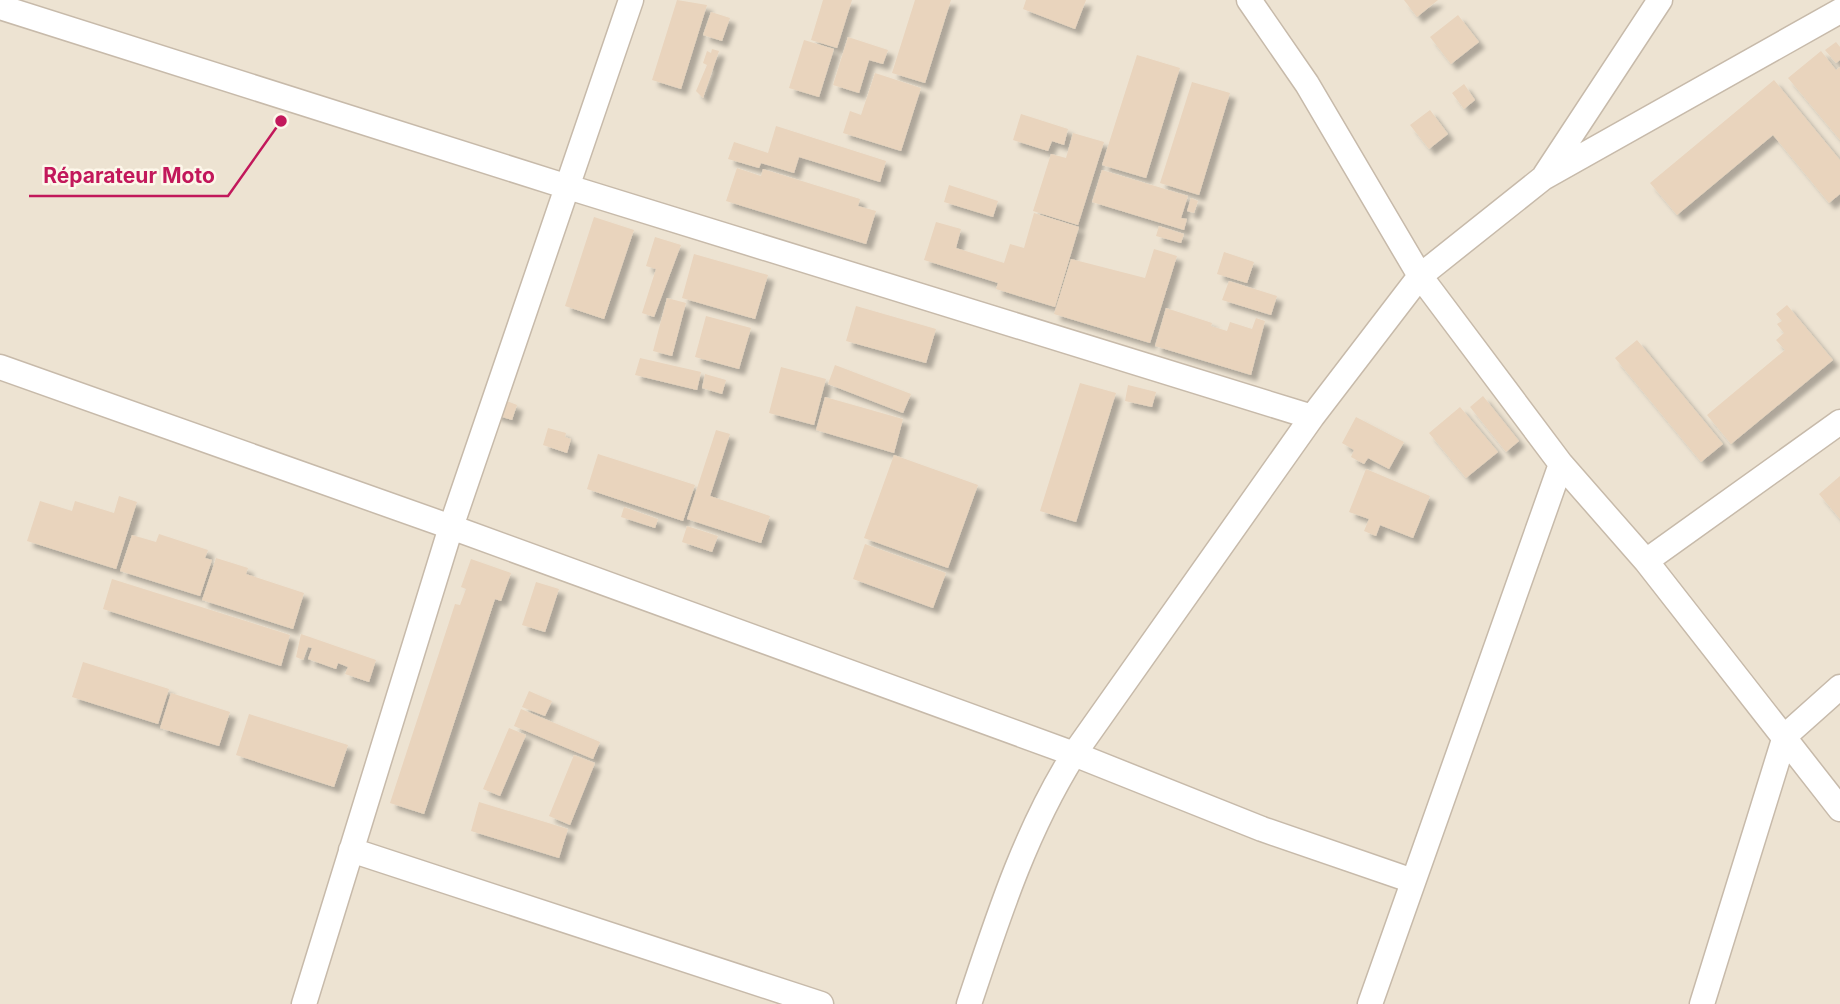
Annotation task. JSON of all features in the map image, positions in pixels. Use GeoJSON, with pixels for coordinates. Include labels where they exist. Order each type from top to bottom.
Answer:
{"type":"FeatureCollection","features":[{"type":"Feature","properties":{"kind":"street"},"geometry":{"type":"LineString","coordinates":[[304,1004],[451,527],[631,0]]}},
{"type":"Feature","properties":{"kind":"street"},"geometry":{"type":"LineString","coordinates":[[1249,0],[1307,84],[1420,276],[1561,464],[1646,561],[1840,809]]}},
{"type":"Feature","properties":{"kind":"street"},"geometry":{"type":"LineString","coordinates":[[1543,178],[1660,0]]}},
{"type":"Feature","properties":{"kind":"street"},"geometry":{"type":"LineString","coordinates":[[0,7],[568,187],[1312,417]]}},
{"type":"Feature","properties":{"kind":"street"},"geometry":{"type":"LineString","coordinates":[[969,1004],[1008,887],[1046,798],[1074,754],[1312,417],[1420,276],[1543,178],[1840,11]]}},
{"type":"Feature","properties":{"kind":"street"},"geometry":{"type":"LineString","coordinates":[[0,367],[451,527],[1074,754],[1262,829],[1413,881]]}},
{"type":"Feature","properties":{"kind":"street"},"geometry":{"type":"LineString","coordinates":[[1646,561],[1840,422]]}},
{"type":"Feature","properties":{"kind":"street"},"geometry":{"type":"LineString","coordinates":[[1370,1004],[1561,464]]}},
{"type":"Feature","properties":{"kind":"street"},"geometry":{"type":"LineString","coordinates":[[1702,1004],[1785,736],[1840,687]]}},
{"type":"Feature","properties":{"kind":"street"},"geometry":{"type":"LineString","coordinates":[[351,850],[821,1004]]}},
{"type":"Feature","properties":{"kind":"shaded area"},"geometry":{"type":"Polygon","coordinates":[[[0,0],[1840,0],[1840,1004],[0,1004],[0,0]]]}},
{"type":"Feature","properties":{"kind":"building"},"geometry":{"type":"Polygon","coordinates":[[[677,0],[707,5],[681,89],[652,80],[677,0]]]}},
{"type":"Feature","properties":{"kind":"building"},"geometry":{"type":"Polygon","coordinates":[[[823,0],[852,0],[837,48],[811,40],[823,0]]]}},
{"type":"Feature","properties":{"kind":"building"},"geometry":{"type":"Polygon","coordinates":[[[915,0],[951,0],[925,83],[892,73],[915,0]]]}},
{"type":"Feature","properties":{"kind":"building"},"geometry":{"type":"Polygon","coordinates":[[[1026,0],[1086,0],[1075,29],[1023,9],[1026,0]]]}},
{"type":"Feature","properties":{"kind":"building"},"geometry":{"type":"Polygon","coordinates":[[[1404,0],[1438,0],[1417,17],[1404,0]]]}},
{"type":"Feature","properties":{"kind":"building"},"geometry":{"type":"Polygon","coordinates":[[[711,12],[730,18],[722,41],[703,35],[711,12]]]}},
{"type":"Feature","properties":{"kind":"building"},"geometry":{"type":"Polygon","coordinates":[[[1458,15],[1479,42],[1451,64],[1430,37],[1458,15]]]}},
{"type":"Feature","properties":{"kind":"building"},"geometry":{"type":"Polygon","coordinates":[[[848,37],[888,50],[883,64],[869,60],[859,93],[833,85],[848,37]]]}},
{"type":"Feature","properties":{"kind":"building"},"geometry":{"type":"Polygon","coordinates":[[[804,40],[834,49],[819,97],[789,88],[804,40]]]}},
{"type":"Feature","properties":{"kind":"building"},"geometry":{"type":"Polygon","coordinates":[[[1836,42],[1840,47],[1840,60],[1836,63],[1825,50],[1836,42]]]}},
{"type":"Feature","properties":{"kind":"building"},"geometry":{"type":"Polygon","coordinates":[[[712,49],[719,51],[703,98],[696,91],[707,65],[703,63],[707,51],[711,53],[712,49]]]}},
{"type":"Feature","properties":{"kind":"building"},"geometry":{"type":"Polygon","coordinates":[[[1821,51],[1836,70],[1840,67],[1840,140],[1788,78],[1821,51]]]}},
{"type":"Feature","properties":{"kind":"building"},"geometry":{"type":"Polygon","coordinates":[[[1137,55],[1180,68],[1146,178],[1102,165],[1137,55]]]}},
{"type":"Feature","properties":{"kind":"building"},"geometry":{"type":"Polygon","coordinates":[[[875,73],[921,88],[901,151],[843,133],[850,111],[861,115],[875,73]]]}},
{"type":"Feature","properties":{"kind":"building"},"geometry":{"type":"Polygon","coordinates":[[[1774,80],[1840,160],[1840,194],[1829,203],[1773,135],[1677,215],[1650,183],[1774,80]]]}},
{"type":"Feature","properties":{"kind":"building"},"geometry":{"type":"Polygon","coordinates":[[[1192,82],[1230,93],[1199,195],[1160,183],[1192,82]]]}},
{"type":"Feature","properties":{"kind":"building"},"geometry":{"type":"Polygon","coordinates":[[[1464,84],[1475,100],[1464,109],[1452,93],[1464,84]]]}},
{"type":"Feature","properties":{"kind":"building"},"geometry":{"type":"Polygon","coordinates":[[[1430,110],[1448,134],[1429,149],[1410,125],[1430,110]]]}},
{"type":"Feature","properties":{"kind":"building"},"geometry":{"type":"Polygon","coordinates":[[[1021,114],[1068,129],[1064,145],[1052,141],[1048,151],[1013,140],[1021,114]]]}},
{"type":"Feature","properties":{"kind":"building"},"geometry":{"type":"Polygon","coordinates":[[[776,126],[886,161],[880,182],[799,157],[794,173],[761,163],[759,168],[728,159],[734,142],[768,153],[776,126]]]}},
{"type":"Feature","properties":{"kind":"building"},"geometry":{"type":"Polygon","coordinates":[[[1073,133],[1104,142],[1078,225],[1033,211],[1051,154],[1066,158],[1073,133]]]}},
{"type":"Feature","properties":{"kind":"building"},"geometry":{"type":"Polygon","coordinates":[[[737,168],[761,176],[763,169],[860,199],[858,206],[876,211],[866,244],[726,201],[737,168]]]}},
{"type":"Feature","properties":{"kind":"building"},"geometry":{"type":"Polygon","coordinates":[[[1102,170],[1188,196],[1181,218],[1187,219],[1184,230],[1092,202],[1102,170]]]}},
{"type":"Feature","properties":{"kind":"building"},"geometry":{"type":"Polygon","coordinates":[[[949,185],[998,201],[993,217],[944,202],[949,185]]]}},
{"type":"Feature","properties":{"kind":"building"},"geometry":{"type":"Polygon","coordinates":[[[1191,198],[1198,201],[1194,213],[1187,211],[1191,198]]]}},
{"type":"Feature","properties":{"kind":"building"},"geometry":{"type":"Polygon","coordinates":[[[1034,213],[1079,227],[1055,307],[996,289],[998,283],[924,260],[936,222],[961,229],[956,248],[1004,263],[1010,244],[1024,248],[1034,213]]]}},
{"type":"Feature","properties":{"kind":"building"},"geometry":{"type":"Polygon","coordinates":[[[594,217],[634,230],[604,319],[565,306],[594,217]]]}},
{"type":"Feature","properties":{"kind":"building"},"geometry":{"type":"Polygon","coordinates":[[[1159,226],[1184,234],[1181,243],[1156,236],[1159,226]]]}},
{"type":"Feature","properties":{"kind":"building"},"geometry":{"type":"Polygon","coordinates":[[[655,237],[681,245],[654,317],[642,313],[656,269],[646,266],[655,237]]]}},
{"type":"Feature","properties":{"kind":"building"},"geometry":{"type":"Polygon","coordinates":[[[1154,249],[1177,256],[1150,343],[1054,314],[1071,259],[1145,278],[1154,249]]]}},
{"type":"Feature","properties":{"kind":"building"},"geometry":{"type":"Polygon","coordinates":[[[1224,252],[1254,262],[1247,283],[1217,274],[1224,252]]]}},
{"type":"Feature","properties":{"kind":"building"},"geometry":{"type":"Polygon","coordinates":[[[694,254],[768,275],[755,319],[682,298],[694,254]]]}},
{"type":"Feature","properties":{"kind":"building"},"geometry":{"type":"Polygon","coordinates":[[[1229,281],[1277,296],[1271,315],[1222,300],[1229,281]]]}},
{"type":"Feature","properties":{"kind":"building"},"geometry":{"type":"Polygon","coordinates":[[[667,298],[686,303],[672,356],[653,351],[667,298]]]}},
{"type":"Feature","properties":{"kind":"building"},"geometry":{"type":"Polygon","coordinates":[[[1787,305],[1833,360],[1731,444],[1707,415],[1785,350],[1776,340],[1784,333],[1777,324],[1782,321],[1776,314],[1787,305]]]}},
{"type":"Feature","properties":{"kind":"building"},"geometry":{"type":"Polygon","coordinates":[[[856,306],[936,329],[926,363],[846,341],[856,306]]]}},
{"type":"Feature","properties":{"kind":"building"},"geometry":{"type":"Polygon","coordinates":[[[1166,308],[1212,323],[1211,326],[1227,331],[1230,322],[1252,329],[1256,318],[1265,321],[1251,375],[1155,346],[1166,308]]]}},
{"type":"Feature","properties":{"kind":"building"},"geometry":{"type":"Polygon","coordinates":[[[706,316],[751,328],[739,369],[695,357],[706,316]]]}},
{"type":"Feature","properties":{"kind":"building"},"geometry":{"type":"Polygon","coordinates":[[[1637,340],[1723,444],[1701,462],[1615,358],[1637,340]]]}},
{"type":"Feature","properties":{"kind":"building"},"geometry":{"type":"Polygon","coordinates":[[[640,358],[701,372],[697,390],[635,375],[640,358]]]}},
{"type":"Feature","properties":{"kind":"building"},"geometry":{"type":"Polygon","coordinates":[[[835,365],[911,394],[903,413],[828,384],[835,365]]]}},
{"type":"Feature","properties":{"kind":"building"},"geometry":{"type":"Polygon","coordinates":[[[781,367],[826,379],[814,425],[769,413],[781,367]]]}},
{"type":"Feature","properties":{"kind":"building"},"geometry":{"type":"Polygon","coordinates":[[[705,374],[726,380],[722,394],[702,388],[705,374]]]}},
{"type":"Feature","properties":{"kind":"building"},"geometry":{"type":"Polygon","coordinates":[[[1080,383],[1116,393],[1076,522],[1040,511],[1080,383]]]}},
{"type":"Feature","properties":{"kind":"building"},"geometry":{"type":"Polygon","coordinates":[[[1128,385],[1156,392],[1152,407],[1125,401],[1128,385]]]}},
{"type":"Feature","properties":{"kind":"building"},"geometry":{"type":"Polygon","coordinates":[[[1483,396],[1519,441],[1506,452],[1470,407],[1483,396]]]}},
{"type":"Feature","properties":{"kind":"building"},"geometry":{"type":"Polygon","coordinates":[[[825,397],[903,419],[894,453],[816,430],[825,397]]]}},
{"type":"Feature","properties":{"kind":"building"},"geometry":{"type":"Polygon","coordinates":[[[499,398],[517,405],[512,420],[493,414],[499,398]]]}},
{"type":"Feature","properties":{"kind":"building"},"geometry":{"type":"Polygon","coordinates":[[[1460,407],[1498,452],[1466,478],[1429,433],[1460,407]]]}},
{"type":"Feature","properties":{"kind":"building"},"geometry":{"type":"Polygon","coordinates":[[[1356,417],[1404,442],[1389,469],[1368,458],[1364,464],[1351,457],[1354,450],[1342,443],[1356,417]]]}},
{"type":"Feature","properties":{"kind":"building"},"geometry":{"type":"Polygon","coordinates":[[[548,428],[566,433],[565,437],[571,439],[567,453],[543,445],[548,428]]]}},
{"type":"Feature","properties":{"kind":"building"},"geometry":{"type":"Polygon","coordinates":[[[716,430],[730,434],[710,496],[770,516],[761,543],[687,519],[716,430]]]}},
{"type":"Feature","properties":{"kind":"building"},"geometry":{"type":"Polygon","coordinates":[[[598,454],[695,485],[683,521],[587,489],[598,454]]]}},
{"type":"Feature","properties":{"kind":"building"},"geometry":{"type":"Polygon","coordinates":[[[894,455],[978,485],[948,568],[864,538],[894,455]]]}},
{"type":"Feature","properties":{"kind":"building"},"geometry":{"type":"Polygon","coordinates":[[[1366,469],[1430,496],[1413,538],[1380,525],[1376,536],[1364,531],[1369,519],[1349,512],[1366,469]]]}},
{"type":"Feature","properties":{"kind":"building"},"geometry":{"type":"Polygon","coordinates":[[[1840,476],[1840,519],[1819,494],[1840,476]]]}},
{"type":"Feature","properties":{"kind":"building"},"geometry":{"type":"Polygon","coordinates":[[[119,496],[137,502],[116,569],[27,541],[40,501],[72,511],[75,501],[114,513],[119,496]]]}},
{"type":"Feature","properties":{"kind":"building"},"geometry":{"type":"Polygon","coordinates":[[[624,507],[658,519],[655,528],[621,517],[624,507]]]}},
{"type":"Feature","properties":{"kind":"building"},"geometry":{"type":"Polygon","coordinates":[[[687,526],[718,536],[712,552],[682,542],[687,526]]]}},
{"type":"Feature","properties":{"kind":"building"},"geometry":{"type":"Polygon","coordinates":[[[159,534],[208,550],[205,558],[212,560],[200,596],[120,571],[132,535],[156,542],[159,534]]]}},
{"type":"Feature","properties":{"kind":"building"},"geometry":{"type":"Polygon","coordinates":[[[865,544],[946,573],[933,608],[853,579],[865,544]]]}},
{"type":"Feature","properties":{"kind":"building"},"geometry":{"type":"Polygon","coordinates":[[[216,558],[248,568],[246,574],[304,593],[293,629],[202,600],[216,558]]]}},
{"type":"Feature","properties":{"kind":"building"},"geometry":{"type":"Polygon","coordinates":[[[471,559],[511,573],[501,601],[495,599],[424,814],[390,803],[455,604],[460,605],[466,589],[461,587],[471,559]]]}},
{"type":"Feature","properties":{"kind":"building"},"geometry":{"type":"Polygon","coordinates":[[[112,579],[290,635],[281,666],[103,609],[112,579]]]}},
{"type":"Feature","properties":{"kind":"building"},"geometry":{"type":"Polygon","coordinates":[[[536,582],[559,589],[545,632],[522,625],[536,582]]]}},
{"type":"Feature","properties":{"kind":"building"},"geometry":{"type":"Polygon","coordinates":[[[301,634],[376,660],[369,682],[345,674],[348,667],[338,663],[336,669],[308,659],[312,648],[308,647],[303,660],[296,657],[301,634]]]}},
{"type":"Feature","properties":{"kind":"building"},"geometry":{"type":"Polygon","coordinates":[[[83,662],[169,689],[158,724],[72,697],[83,662]]]}},
{"type":"Feature","properties":{"kind":"building"},"geometry":{"type":"Polygon","coordinates":[[[529,691],[552,701],[545,716],[522,707],[529,691]]]}},
{"type":"Feature","properties":{"kind":"building"},"geometry":{"type":"Polygon","coordinates":[[[171,693],[230,712],[219,746],[160,728],[171,693]]]}},
{"type":"Feature","properties":{"kind":"building"},"geometry":{"type":"Polygon","coordinates":[[[521,709],[600,742],[593,759],[514,726],[521,709]]]}},
{"type":"Feature","properties":{"kind":"building"},"geometry":{"type":"Polygon","coordinates":[[[249,714],[348,745],[334,787],[236,755],[249,714]]]}},
{"type":"Feature","properties":{"kind":"building"},"geometry":{"type":"Polygon","coordinates":[[[509,728],[526,735],[500,796],[483,789],[509,728]]]}},
{"type":"Feature","properties":{"kind":"building"},"geometry":{"type":"Polygon","coordinates":[[[574,755],[595,763],[570,825],[549,816],[574,755]]]}},
{"type":"Feature","properties":{"kind":"building"},"geometry":{"type":"Polygon","coordinates":[[[479,802],[568,829],[559,858],[471,831],[479,802]]]}},
{"type":"Feature","properties":{"kind":"place","name":"Réparateur Moto"},"geometry":{"type":"Point","coordinates":[281,121]}}]}
